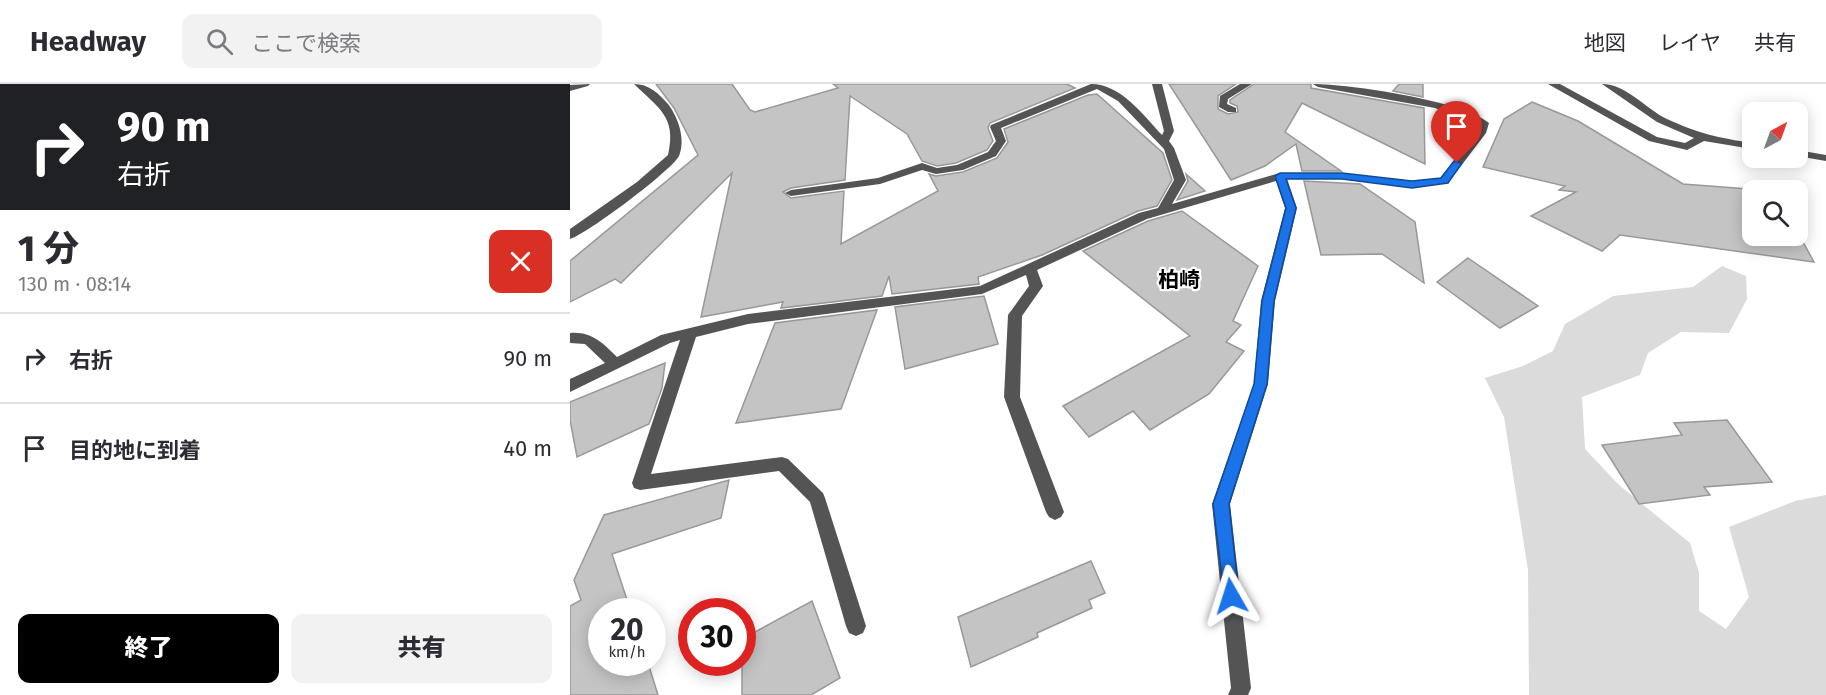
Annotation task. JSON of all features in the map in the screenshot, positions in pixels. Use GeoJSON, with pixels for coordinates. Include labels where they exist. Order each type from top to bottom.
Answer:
{"type":"FeatureCollection","features":[{"type":"Feature","properties":{"kind":"street"},"geometry":{"type":"LineString","coordinates":[[570,88],[585,84]]}},
{"type":"Feature","properties":{"kind":"street"},"geometry":{"type":"LineString","coordinates":[[570,235],[652,176],[673,157],[676,136],[672,117],[662,101],[639,84]]}},
{"type":"Feature","properties":{"kind":"street"},"geometry":{"type":"LineString","coordinates":[[791,193],[880,181],[922,166],[936,171],[958,168],[992,154],[1001,141],[995,127],[1097,84],[1121,99],[1169,148],[1180,180],[1163,210]]}},
{"type":"Feature","properties":{"kind":"street"},"geometry":{"type":"LineString","coordinates":[[1157,84],[1169,131],[1163,142]]}},
{"type":"Feature","properties":{"kind":"street"},"geometry":{"type":"LineString","coordinates":[[1232,111],[1222,105],[1223,98],[1247,84]]}},
{"type":"Feature","properties":{"kind":"street"},"geometry":{"type":"LineString","coordinates":[[570,386],[666,339],[748,319],[982,290],[1143,216],[1280,176],[1342,176],[1412,184],[1444,181],[1481,133],[1484,123],[1437,105],[1318,84]]}},
{"type":"Feature","properties":{"kind":"street"},"geometry":{"type":"LineString","coordinates":[[1553,84],[1653,139],[1687,147],[1702,138]]}},
{"type":"Feature","properties":{"kind":"street"},"geometry":{"type":"LineString","coordinates":[[1607,84],[1661,120],[1702,138],[1742,144]]}},
{"type":"Feature","properties":{"kind":"street"},"geometry":{"type":"LineString","coordinates":[[1808,155],[1826,158]]}},
{"type":"Feature","properties":{"kind":"street"},"geometry":{"type":"LineString","coordinates":[[1238,695],[1241,688],[1221,504],[1261,384],[1268,301],[1291,208],[1280,176]]}},
{"type":"Feature","properties":{"kind":"street"},"geometry":{"type":"LineString","coordinates":[[1030,267],[1036,285],[1015,315],[1012,397],[1055,512]]}},
{"type":"Feature","properties":{"kind":"street"},"geometry":{"type":"LineString","coordinates":[[690,333],[640,483],[782,464],[817,498],[856,626]]}},
{"type":"Feature","properties":{"kind":"street"},"geometry":{"type":"LineString","coordinates":[[570,338],[577,336],[594,341],[615,364]]}},
{"type":"Feature","properties":{"kind":"shaded area"},"geometry":{"type":"Polygon","coordinates":[[[1722,266],[1746,276],[1747,299],[1729,333],[1681,332],[1648,353],[1640,375],[1582,397],[1585,449],[1619,485],[1690,543],[1699,573],[1699,611],[1726,629],[1749,597],[1729,527],[1795,501],[1826,495],[1826,695],[1529,695],[1528,570],[1504,417],[1485,378],[1523,366],[1553,351],[1565,324],[1613,296],[1693,287],[1722,266]]]}},
{"type":"Feature","properties":{"kind":"building"},"geometry":{"type":"Polygon","coordinates":[[[656,84],[732,84],[750,110],[755,112],[838,88],[833,84],[1067,84],[1075,88],[990,123],[988,128],[993,141],[987,150],[956,163],[937,166],[922,161],[907,134],[850,96],[845,180],[791,188],[783,192],[791,198],[844,191],[841,244],[938,191],[929,174],[936,176],[963,172],[997,158],[1008,142],[1004,129],[1088,95],[1097,94],[1163,153],[1172,180],[1157,206],[1138,211],[1042,255],[978,277],[979,284],[892,294],[889,276],[882,296],[781,308],[783,302],[701,317],[732,173],[621,283],[615,279],[570,302],[570,261],[698,155],[674,108],[656,84]]]}},
{"type":"Feature","properties":{"kind":"building"},"geometry":{"type":"Polygon","coordinates":[[[1169,84],[1236,84],[1218,96],[1218,109],[1228,114],[1238,112],[1237,106],[1230,103],[1230,100],[1254,84],[1311,84],[1311,88],[1424,108],[1425,164],[1302,103],[1285,132],[1341,171],[1302,171],[1296,144],[1265,166],[1231,180],[1169,84]]]}},
{"type":"Feature","properties":{"kind":"building"},"geometry":{"type":"Polygon","coordinates":[[[1399,84],[1423,84],[1423,97],[1393,91],[1399,84]]]}},
{"type":"Feature","properties":{"kind":"building"},"geometry":{"type":"Polygon","coordinates":[[[1532,102],[1578,121],[1683,184],[1742,188],[1742,246],[1805,246],[1814,262],[1620,235],[1602,251],[1531,216],[1576,192],[1559,190],[1565,186],[1483,167],[1504,119],[1532,102]]]}},
{"type":"Feature","properties":{"kind":"building"},"geometry":{"type":"Polygon","coordinates":[[[1186,174],[1205,191],[1177,200],[1188,181],[1186,174]]]}},
{"type":"Feature","properties":{"kind":"building"},"geometry":{"type":"Polygon","coordinates":[[[1304,181],[1360,184],[1415,222],[1424,283],[1382,254],[1321,255],[1304,181]]]}},
{"type":"Feature","properties":{"kind":"building"},"geometry":{"type":"Polygon","coordinates":[[[1182,211],[1258,266],[1233,321],[1241,325],[1226,342],[1244,351],[1209,394],[1150,430],[1133,411],[1089,437],[1063,406],[1190,336],[1083,251],[1148,221],[1182,211]]]}},
{"type":"Feature","properties":{"kind":"building"},"geometry":{"type":"Polygon","coordinates":[[[1468,258],[1538,306],[1500,328],[1437,282],[1468,258]]]}},
{"type":"Feature","properties":{"kind":"building"},"geometry":{"type":"Polygon","coordinates":[[[984,296],[998,344],[905,369],[895,307],[984,296]]]}},
{"type":"Feature","properties":{"kind":"building"},"geometry":{"type":"Polygon","coordinates":[[[877,310],[841,409],[736,423],[775,323],[877,310]]]}},
{"type":"Feature","properties":{"kind":"building"},"geometry":{"type":"Polygon","coordinates":[[[665,363],[662,388],[649,424],[577,457],[570,420],[570,402],[665,363]]]}},
{"type":"Feature","properties":{"kind":"building"},"geometry":{"type":"Polygon","coordinates":[[[1727,420],[1772,482],[1704,487],[1710,495],[1639,504],[1602,445],[1682,435],[1674,423],[1727,420]]]}},
{"type":"Feature","properties":{"kind":"building"},"geometry":{"type":"Polygon","coordinates":[[[729,480],[721,518],[612,554],[626,598],[588,598],[588,676],[652,676],[658,695],[570,695],[570,606],[581,600],[574,580],[604,515],[729,480]]]}},
{"type":"Feature","properties":{"kind":"building"},"geometry":{"type":"Polygon","coordinates":[[[1091,561],[1105,593],[1089,600],[1092,608],[1037,633],[1038,637],[971,667],[958,617],[1091,561]]]}},
{"type":"Feature","properties":{"kind":"building"},"geometry":{"type":"Polygon","coordinates":[[[812,601],[840,678],[811,695],[742,695],[742,676],[756,676],[756,631],[812,601]]]}},
{"type":"Feature","properties":{"kind":"district","name":"柏崎"},"geometry":{"type":"Point","coordinates":[1179,280]}},
{"type":"Feature","properties":{"kind":"route"},"geometry":{"type":"LineString","coordinates":[[1231,596],[1221,504],[1261,384],[1268,301],[1291,208],[1280,176],[1342,176],[1412,184],[1444,181],[1457,163]]}}]}
